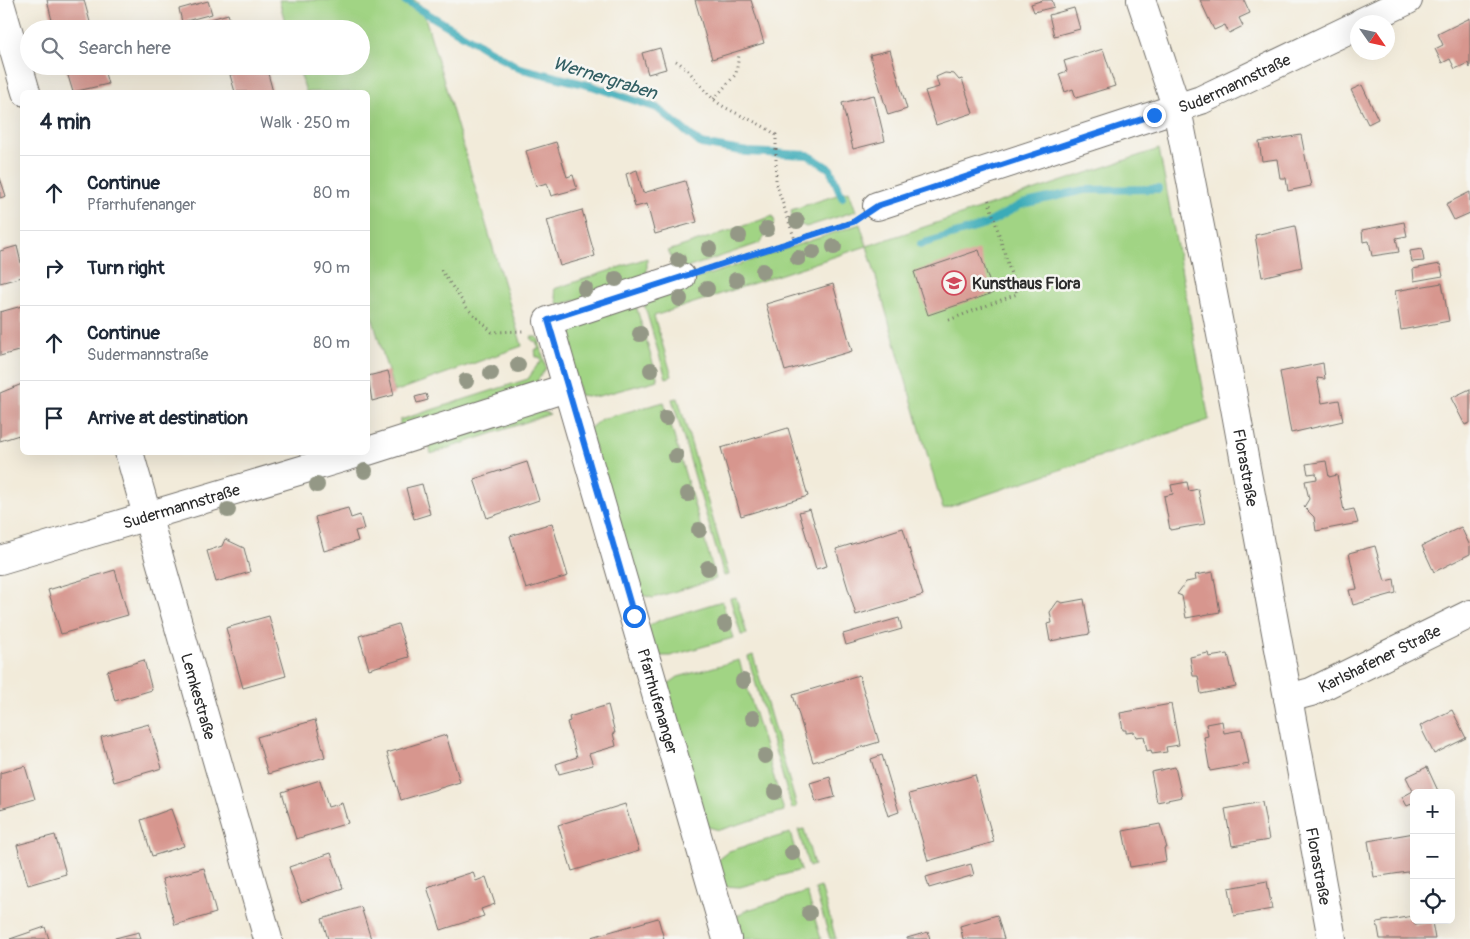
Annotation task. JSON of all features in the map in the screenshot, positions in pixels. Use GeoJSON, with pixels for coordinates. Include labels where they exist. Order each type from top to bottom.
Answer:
{"type":"FeatureCollection","features":[{"type":"Feature","properties":{"kind":"street","name":"Florastraße"},"geometry":{"type":"LineString","coordinates":[[1141,0],[1177,109],[1232,392],[1332,939]]}},
{"type":"Feature","properties":{"kind":"street"},"geometry":{"type":"LineString","coordinates":[[1377,15],[1408,0]]}},
{"type":"Feature","properties":{"kind":"street"},"geometry":{"type":"LineString","coordinates":[[0,3],[20,71]]}},
{"type":"Feature","properties":{"kind":"street","name":"Sudermannstraße"},"geometry":{"type":"LineString","coordinates":[[877,206],[1062,144],[1177,109],[1201,100],[1350,29]]}},
{"type":"Feature","properties":{"kind":"street"},"geometry":{"type":"LineString","coordinates":[[21,75],[25,90]]}},
{"type":"Feature","properties":{"kind":"street"},"geometry":{"type":"LineString","coordinates":[[548,323],[681,277]]}},
{"type":"Feature","properties":{"kind":"street","name":"Pfarrhufenanger"},"geometry":{"type":"LineString","coordinates":[[548,323],[727,939]]}},
{"type":"Feature","properties":{"kind":"street"},"geometry":{"type":"LineString","coordinates":[[370,450],[566,388]]}},
{"type":"Feature","properties":{"kind":"street","name":"Lemkestraße"},"geometry":{"type":"LineString","coordinates":[[130,455],[268,939]]}},
{"type":"Feature","properties":{"kind":"street","name":"Sudermannstraße"},"geometry":{"type":"LineString","coordinates":[[0,560],[352,455]]}},
{"type":"Feature","properties":{"kind":"street","name":"Karlshafener Straße"},"geometry":{"type":"LineString","coordinates":[[1288,698],[1310,692],[1470,614]]}},
{"type":"Feature","properties":{"kind":"path"},"geometry":{"type":"LineString","coordinates":[[714,99],[736,74],[740,55]]}},
{"type":"Feature","properties":{"kind":"path"},"geometry":{"type":"LineString","coordinates":[[676,61],[685,67],[704,91],[714,99],[768,128],[776,135],[778,144],[775,168],[776,183],[794,240]]}},
{"type":"Feature","properties":{"kind":"path"},"geometry":{"type":"LineString","coordinates":[[949,320],[1017,294],[988,195]]}},
{"type":"Feature","properties":{"kind":"path"},"geometry":{"type":"LineString","coordinates":[[681,277],[853,222],[877,206]]}},
{"type":"Feature","properties":{"kind":"path"},"geometry":{"type":"LineString","coordinates":[[441,270],[467,308],[492,332],[512,333],[548,323]]}},
{"type":"Feature","properties":{"kind":"green space"},"geometry":{"type":"Polygon","coordinates":[[[279,0],[415,0],[422,7],[522,346],[394,392],[370,310],[370,90],[305,90],[301,75],[370,75],[370,20],[285,20],[279,0]]]}},
{"type":"Feature","properties":{"kind":"green space","name":"Kunsthaus Flora"},"geometry":{"type":"Polygon","coordinates":[[[1159,149],[1209,420],[943,509],[867,246],[1159,149]]]}},
{"type":"Feature","properties":{"kind":"green space"},"geometry":{"type":"Polygon","coordinates":[[[849,191],[856,211],[806,227],[793,221],[791,210],[849,191]]]}},
{"type":"Feature","properties":{"kind":"green space"},"geometry":{"type":"Polygon","coordinates":[[[773,216],[775,223],[760,243],[678,271],[668,251],[773,216]]]}},
{"type":"Feature","properties":{"kind":"green space"},"geometry":{"type":"Polygon","coordinates":[[[860,224],[867,246],[654,316],[672,376],[666,378],[642,297],[860,224]]]}},
{"type":"Feature","properties":{"kind":"green space"},"geometry":{"type":"Polygon","coordinates":[[[647,258],[647,282],[558,305],[554,289],[647,258]]]}},
{"type":"Feature","properties":{"kind":"green space"},"geometry":{"type":"Polygon","coordinates":[[[634,299],[658,380],[595,397],[580,395],[564,331],[572,320],[634,299]]]}},
{"type":"Feature","properties":{"kind":"green space"},"geometry":{"type":"Polygon","coordinates":[[[531,337],[537,337],[539,340],[546,368],[535,384],[400,431],[400,420],[528,379],[538,364],[541,363],[540,357],[536,357],[535,350],[539,349],[536,341],[533,341],[531,337]]]}},
{"type":"Feature","properties":{"kind":"green space"},"geometry":{"type":"Polygon","coordinates":[[[678,398],[729,575],[724,576],[672,399],[678,398]]]}},
{"type":"Feature","properties":{"kind":"green space"},"geometry":{"type":"Polygon","coordinates":[[[664,402],[716,579],[653,598],[638,594],[589,429],[601,419],[664,402]]]}},
{"type":"Feature","properties":{"kind":"green space"},"geometry":{"type":"Polygon","coordinates":[[[536,409],[550,414],[431,454],[429,445],[536,409]]]}},
{"type":"Feature","properties":{"kind":"green space"},"geometry":{"type":"Polygon","coordinates":[[[736,597],[747,634],[741,635],[730,598],[736,597]]]}},
{"type":"Feature","properties":{"kind":"green space"},"geometry":{"type":"Polygon","coordinates":[[[722,601],[733,638],[670,656],[655,656],[647,627],[660,620],[722,601]]]}},
{"type":"Feature","properties":{"kind":"green space"},"geometry":{"type":"Polygon","coordinates":[[[753,655],[797,807],[792,809],[748,657],[753,655]]]}},
{"type":"Feature","properties":{"kind":"green space"},"geometry":{"type":"Polygon","coordinates":[[[739,660],[784,811],[719,830],[705,826],[664,687],[678,677],[739,660]]]}},
{"type":"Feature","properties":{"kind":"green space"},"geometry":{"type":"Polygon","coordinates":[[[804,829],[814,865],[809,867],[798,830],[804,829]]]}},
{"type":"Feature","properties":{"kind":"green space"},"geometry":{"type":"Polygon","coordinates":[[[790,833],[801,870],[740,887],[724,886],[716,861],[729,851],[790,833]]]}},
{"type":"Feature","properties":{"kind":"green space"},"geometry":{"type":"Polygon","coordinates":[[[821,887],[836,939],[830,939],[815,889],[821,887]]]}},
{"type":"Feature","properties":{"kind":"green space"},"geometry":{"type":"Polygon","coordinates":[[[807,892],[821,939],[739,939],[733,919],[744,911],[807,892]]]}},
{"type":"Feature","properties":{"kind":"building"},"geometry":{"type":"Polygon","coordinates":[[[47,0],[84,0],[89,20],[52,20],[47,0]]]}},
{"type":"Feature","properties":{"kind":"building"},"geometry":{"type":"Polygon","coordinates":[[[695,0],[751,0],[764,43],[712,59],[695,0]]]}},
{"type":"Feature","properties":{"kind":"building"},"geometry":{"type":"Polygon","coordinates":[[[1043,0],[1052,0],[1054,7],[1034,12],[1031,4],[1043,0]]]}},
{"type":"Feature","properties":{"kind":"building"},"geometry":{"type":"Polygon","coordinates":[[[1200,0],[1244,0],[1250,13],[1239,18],[1243,26],[1229,33],[1225,25],[1214,30],[1200,0]]]}},
{"type":"Feature","properties":{"kind":"building"},"geometry":{"type":"Polygon","coordinates":[[[208,1],[212,14],[190,20],[182,20],[179,9],[208,1]]]}},
{"type":"Feature","properties":{"kind":"building"},"geometry":{"type":"Polygon","coordinates":[[[1074,8],[1080,29],[1054,36],[1049,15],[1074,8]]]}},
{"type":"Feature","properties":{"kind":"building"},"geometry":{"type":"Polygon","coordinates":[[[228,14],[230,20],[208,20],[228,14]]]}},
{"type":"Feature","properties":{"kind":"building"},"geometry":{"type":"Polygon","coordinates":[[[1470,18],[1470,68],[1468,63],[1455,69],[1450,59],[1442,63],[1435,49],[1443,45],[1438,34],[1470,18]]]}},
{"type":"Feature","properties":{"kind":"building"},"geometry":{"type":"Polygon","coordinates":[[[660,48],[666,69],[648,74],[642,53],[660,48]]]}},
{"type":"Feature","properties":{"kind":"building"},"geometry":{"type":"Polygon","coordinates":[[[1103,49],[1115,86],[1076,98],[1073,89],[1065,92],[1059,74],[1067,71],[1064,61],[1103,49]]]}},
{"type":"Feature","properties":{"kind":"building"},"geometry":{"type":"Polygon","coordinates":[[[890,50],[907,109],[888,115],[870,55],[890,50]]]}},
{"type":"Feature","properties":{"kind":"building"},"geometry":{"type":"Polygon","coordinates":[[[945,73],[954,74],[959,80],[962,79],[973,113],[936,125],[925,91],[939,87],[936,77],[945,73]]]}},
{"type":"Feature","properties":{"kind":"building"},"geometry":{"type":"Polygon","coordinates":[[[68,75],[106,75],[108,84],[82,90],[72,90],[68,75]]]}},
{"type":"Feature","properties":{"kind":"building"},"geometry":{"type":"Polygon","coordinates":[[[230,75],[268,75],[272,90],[234,90],[230,75]]]}},
{"type":"Feature","properties":{"kind":"building"},"geometry":{"type":"Polygon","coordinates":[[[1362,85],[1378,119],[1368,124],[1351,90],[1362,85]]]}},
{"type":"Feature","properties":{"kind":"building"},"geometry":{"type":"Polygon","coordinates":[[[874,95],[885,141],[853,149],[842,103],[874,95]]]}},
{"type":"Feature","properties":{"kind":"building"},"geometry":{"type":"Polygon","coordinates":[[[1301,135],[1311,186],[1288,191],[1286,178],[1280,178],[1277,159],[1262,161],[1259,142],[1301,135]]]}},
{"type":"Feature","properties":{"kind":"building"},"geometry":{"type":"Polygon","coordinates":[[[556,142],[567,177],[573,175],[577,189],[551,196],[547,183],[536,186],[526,151],[556,142]]]}},
{"type":"Feature","properties":{"kind":"building"},"geometry":{"type":"Polygon","coordinates":[[[637,170],[643,193],[685,181],[697,222],[655,234],[647,204],[635,207],[626,174],[637,170]]]}},
{"type":"Feature","properties":{"kind":"building"},"geometry":{"type":"Polygon","coordinates":[[[0,178],[6,196],[0,198],[0,178]]]}},
{"type":"Feature","properties":{"kind":"building"},"geometry":{"type":"Polygon","coordinates":[[[1470,192],[1470,213],[1454,220],[1446,204],[1470,192]]]}},
{"type":"Feature","properties":{"kind":"building"},"geometry":{"type":"Polygon","coordinates":[[[582,210],[595,256],[560,266],[547,220],[582,210]]]}},
{"type":"Feature","properties":{"kind":"building"},"geometry":{"type":"Polygon","coordinates":[[[1404,222],[1407,236],[1396,238],[1399,252],[1372,256],[1369,241],[1363,242],[1362,230],[1404,222]]]}},
{"type":"Feature","properties":{"kind":"building"},"geometry":{"type":"Polygon","coordinates":[[[1295,226],[1302,267],[1262,277],[1255,235],[1295,226]]]}},
{"type":"Feature","properties":{"kind":"building"},"geometry":{"type":"Polygon","coordinates":[[[17,246],[20,259],[20,278],[0,283],[0,251],[17,246]]]}},
{"type":"Feature","properties":{"kind":"building"},"geometry":{"type":"Polygon","coordinates":[[[1422,249],[1424,261],[1412,262],[1410,251],[1422,249]]]}},
{"type":"Feature","properties":{"kind":"building","name":"Kunsthaus Flora"},"geometry":{"type":"Polygon","coordinates":[[[979,250],[993,293],[928,315],[914,272],[979,250]]]}},
{"type":"Feature","properties":{"kind":"building"},"geometry":{"type":"Polygon","coordinates":[[[1440,264],[1443,276],[1414,281],[1413,269],[1440,264]]]}},
{"type":"Feature","properties":{"kind":"building"},"geometry":{"type":"Polygon","coordinates":[[[1442,283],[1449,321],[1401,330],[1395,291],[1442,283]]]}},
{"type":"Feature","properties":{"kind":"building"},"geometry":{"type":"Polygon","coordinates":[[[833,284],[852,351],[785,371],[766,304],[833,284]]]}},
{"type":"Feature","properties":{"kind":"building"},"geometry":{"type":"Polygon","coordinates":[[[20,307],[20,351],[0,356],[0,312],[20,307]]]}},
{"type":"Feature","properties":{"kind":"building"},"geometry":{"type":"Polygon","coordinates":[[[1323,363],[1325,379],[1317,378],[1322,403],[1339,400],[1343,421],[1291,433],[1280,372],[1323,363]]]}},
{"type":"Feature","properties":{"kind":"building"},"geometry":{"type":"Polygon","coordinates":[[[388,371],[394,395],[372,401],[370,376],[388,371]]]}},
{"type":"Feature","properties":{"kind":"building"},"geometry":{"type":"Polygon","coordinates":[[[20,385],[20,438],[19,435],[0,441],[0,393],[20,385]]]}},
{"type":"Feature","properties":{"kind":"building"},"geometry":{"type":"Polygon","coordinates":[[[1470,389],[1470,423],[1465,425],[1451,398],[1470,389]]]}},
{"type":"Feature","properties":{"kind":"building"},"geometry":{"type":"Polygon","coordinates":[[[426,394],[428,400],[417,403],[415,397],[426,394]]]}},
{"type":"Feature","properties":{"kind":"building"},"geometry":{"type":"Polygon","coordinates":[[[788,428],[808,496],[741,516],[721,448],[788,428]]]}},
{"type":"Feature","properties":{"kind":"building"},"geometry":{"type":"Polygon","coordinates":[[[1326,461],[1329,477],[1337,475],[1344,511],[1354,509],[1358,523],[1316,531],[1314,517],[1304,507],[1309,499],[1305,481],[1317,479],[1316,473],[1308,474],[1306,464],[1326,461]]]}},
{"type":"Feature","properties":{"kind":"building"},"geometry":{"type":"Polygon","coordinates":[[[527,462],[539,500],[487,518],[474,479],[527,462]]]}},
{"type":"Feature","properties":{"kind":"building"},"geometry":{"type":"Polygon","coordinates":[[[1187,482],[1189,491],[1198,489],[1205,524],[1170,530],[1164,496],[1173,494],[1171,485],[1187,482]]]}},
{"type":"Feature","properties":{"kind":"building"},"geometry":{"type":"Polygon","coordinates":[[[422,484],[430,514],[414,519],[406,488],[422,484]]]}},
{"type":"Feature","properties":{"kind":"building"},"geometry":{"type":"Polygon","coordinates":[[[348,508],[351,518],[360,515],[364,529],[355,531],[358,541],[324,551],[315,517],[348,508]]]}},
{"type":"Feature","properties":{"kind":"building"},"geometry":{"type":"Polygon","coordinates":[[[810,509],[827,566],[816,569],[799,512],[810,509]]]}},
{"type":"Feature","properties":{"kind":"building"},"geometry":{"type":"Polygon","coordinates":[[[552,523],[568,576],[526,589],[510,536],[552,523]]]}},
{"type":"Feature","properties":{"kind":"building"},"geometry":{"type":"Polygon","coordinates":[[[1461,527],[1470,546],[1470,554],[1434,572],[1422,546],[1461,527]]]}},
{"type":"Feature","properties":{"kind":"building"},"geometry":{"type":"Polygon","coordinates":[[[903,528],[923,595],[856,615],[836,549],[903,528]]]}},
{"type":"Feature","properties":{"kind":"building"},"geometry":{"type":"Polygon","coordinates":[[[225,539],[244,548],[250,572],[216,582],[207,551],[222,546],[225,539]]]}},
{"type":"Feature","properties":{"kind":"building"},"geometry":{"type":"Polygon","coordinates":[[[1375,546],[1385,581],[1394,579],[1396,593],[1353,605],[1349,590],[1357,589],[1349,553],[1375,546]]]}},
{"type":"Feature","properties":{"kind":"building"},"geometry":{"type":"Polygon","coordinates":[[[115,570],[128,615],[61,634],[48,590],[115,570]]]}},
{"type":"Feature","properties":{"kind":"building"},"geometry":{"type":"Polygon","coordinates":[[[1213,572],[1220,612],[1186,618],[1182,596],[1177,594],[1186,582],[1196,580],[1195,575],[1213,572]]]}},
{"type":"Feature","properties":{"kind":"building"},"geometry":{"type":"Polygon","coordinates":[[[1084,599],[1090,634],[1050,641],[1047,624],[1052,623],[1050,612],[1058,601],[1062,603],[1084,599]]]}},
{"type":"Feature","properties":{"kind":"building"},"geometry":{"type":"Polygon","coordinates":[[[269,616],[286,676],[243,688],[226,628],[269,616]]]}},
{"type":"Feature","properties":{"kind":"building"},"geometry":{"type":"Polygon","coordinates":[[[899,618],[902,629],[846,645],[843,634],[899,618]]]}},
{"type":"Feature","properties":{"kind":"building"},"geometry":{"type":"Polygon","coordinates":[[[398,624],[409,657],[369,669],[359,636],[398,624]]]}},
{"type":"Feature","properties":{"kind":"building"},"geometry":{"type":"Polygon","coordinates":[[[1208,653],[1209,657],[1228,654],[1236,687],[1201,694],[1198,676],[1193,676],[1190,657],[1208,653]]]}},
{"type":"Feature","properties":{"kind":"building"},"geometry":{"type":"Polygon","coordinates":[[[144,660],[152,690],[115,701],[107,671],[144,660]]]}},
{"type":"Feature","properties":{"kind":"building"},"geometry":{"type":"Polygon","coordinates":[[[859,675],[879,742],[813,762],[793,695],[859,675]]]}},
{"type":"Feature","properties":{"kind":"building"},"geometry":{"type":"Polygon","coordinates":[[[1171,704],[1179,745],[1166,747],[1167,752],[1152,754],[1151,750],[1147,751],[1144,736],[1136,737],[1134,732],[1126,733],[1126,730],[1123,730],[1120,713],[1171,704]]]}},
{"type":"Feature","properties":{"kind":"building"},"geometry":{"type":"Polygon","coordinates":[[[608,705],[615,733],[613,733],[616,746],[589,754],[593,765],[559,774],[556,764],[577,757],[567,722],[570,721],[569,717],[608,705]]]}},
{"type":"Feature","properties":{"kind":"building"},"geometry":{"type":"Polygon","coordinates":[[[1452,710],[1466,738],[1434,754],[1420,726],[1452,710]]]}},
{"type":"Feature","properties":{"kind":"building"},"geometry":{"type":"Polygon","coordinates":[[[315,720],[325,757],[268,774],[257,737],[315,720]]]}},
{"type":"Feature","properties":{"kind":"building"},"geometry":{"type":"Polygon","coordinates":[[[1222,721],[1224,733],[1242,730],[1249,764],[1210,771],[1204,737],[1208,736],[1206,724],[1222,721]]]}},
{"type":"Feature","properties":{"kind":"building"},"geometry":{"type":"Polygon","coordinates":[[[149,724],[162,768],[114,782],[101,737],[149,724]]]}},
{"type":"Feature","properties":{"kind":"building"},"geometry":{"type":"Polygon","coordinates":[[[446,735],[460,782],[401,800],[387,753],[446,735]]]}},
{"type":"Feature","properties":{"kind":"building"},"geometry":{"type":"Polygon","coordinates":[[[882,755],[899,812],[888,816],[871,759],[882,755]]]}},
{"type":"Feature","properties":{"kind":"building"},"geometry":{"type":"Polygon","coordinates":[[[25,766],[35,799],[0,809],[0,773],[25,766]]]}},
{"type":"Feature","properties":{"kind":"building"},"geometry":{"type":"Polygon","coordinates":[[[1175,767],[1182,797],[1157,802],[1151,772],[1175,767]]]}},
{"type":"Feature","properties":{"kind":"building"},"geometry":{"type":"Polygon","coordinates":[[[1427,767],[1437,789],[1412,789],[1406,777],[1427,767]]]}},
{"type":"Feature","properties":{"kind":"building"},"geometry":{"type":"Polygon","coordinates":[[[975,775],[994,842],[928,861],[909,794],[975,775]]]}},
{"type":"Feature","properties":{"kind":"building"},"geometry":{"type":"Polygon","coordinates":[[[830,777],[835,797],[816,802],[810,783],[830,777]]]}},
{"type":"Feature","properties":{"kind":"building"},"geometry":{"type":"Polygon","coordinates":[[[320,780],[328,807],[342,803],[348,823],[296,839],[282,792],[320,780]]]}},
{"type":"Feature","properties":{"kind":"building"},"geometry":{"type":"Polygon","coordinates":[[[1410,793],[1410,805],[1407,806],[1402,797],[1410,793]]]}},
{"type":"Feature","properties":{"kind":"building"},"geometry":{"type":"Polygon","coordinates":[[[1262,802],[1269,840],[1232,846],[1225,809],[1262,802]]]}},
{"type":"Feature","properties":{"kind":"building"},"geometry":{"type":"Polygon","coordinates":[[[625,804],[639,851],[572,871],[558,825],[625,804]]]}},
{"type":"Feature","properties":{"kind":"building"},"geometry":{"type":"Polygon","coordinates":[[[171,809],[184,846],[152,856],[141,820],[171,809]]]}},
{"type":"Feature","properties":{"kind":"building"},"geometry":{"type":"Polygon","coordinates":[[[1160,824],[1167,848],[1164,848],[1166,861],[1130,867],[1123,831],[1160,824]]]}},
{"type":"Feature","properties":{"kind":"building"},"geometry":{"type":"Polygon","coordinates":[[[1410,834],[1410,872],[1374,877],[1368,841],[1410,834]]]}},
{"type":"Feature","properties":{"kind":"building"},"geometry":{"type":"Polygon","coordinates":[[[55,835],[66,874],[28,885],[17,845],[55,835]]]}},
{"type":"Feature","properties":{"kind":"building"},"geometry":{"type":"Polygon","coordinates":[[[331,853],[343,888],[301,902],[289,867],[331,853]]]}},
{"type":"Feature","properties":{"kind":"building"},"geometry":{"type":"Polygon","coordinates":[[[971,864],[974,875],[929,888],[926,877],[971,864]]]}},
{"type":"Feature","properties":{"kind":"building"},"geometry":{"type":"Polygon","coordinates":[[[204,868],[216,913],[175,925],[162,879],[204,868]]]}},
{"type":"Feature","properties":{"kind":"building"},"geometry":{"type":"Polygon","coordinates":[[[473,872],[476,881],[486,877],[495,904],[481,909],[484,916],[441,930],[427,887],[473,872]]]}},
{"type":"Feature","properties":{"kind":"building"},"geometry":{"type":"Polygon","coordinates":[[[1267,881],[1272,909],[1234,916],[1229,888],[1267,881]]]}},
{"type":"Feature","properties":{"kind":"building"},"geometry":{"type":"Polygon","coordinates":[[[361,907],[371,939],[328,939],[322,919],[361,907]]]}},
{"type":"Feature","properties":{"kind":"building"},"geometry":{"type":"Polygon","coordinates":[[[997,915],[1004,939],[963,939],[960,926],[997,915]]]}},
{"type":"Feature","properties":{"kind":"building"},"geometry":{"type":"Polygon","coordinates":[[[1410,916],[1410,924],[1432,924],[1435,939],[1380,939],[1377,922],[1410,916]]]}},
{"type":"Feature","properties":{"kind":"building"},"geometry":{"type":"Polygon","coordinates":[[[658,918],[664,939],[592,939],[592,937],[658,918]]]}},
{"type":"Feature","properties":{"kind":"building"},"geometry":{"type":"Polygon","coordinates":[[[45,927],[49,939],[10,939],[45,927]]]}},
{"type":"Feature","properties":{"kind":"building"},"geometry":{"type":"Polygon","coordinates":[[[139,932],[141,939],[115,939],[115,938],[139,932]]]}},
{"type":"Feature","properties":{"kind":"building"},"geometry":{"type":"Polygon","coordinates":[[[928,932],[930,939],[907,939],[907,938],[928,932]]]}},
{"type":"Feature","properties":{"kind":"waterway","name":"Wernergraben"},"geometry":{"type":"LineString","coordinates":[[404,0],[519,68],[592,86],[657,108],[701,144],[747,152],[808,155],[830,169],[842,197]]}},
{"type":"Feature","properties":{"kind":"waterway","name":"Wernergraben"},"geometry":{"type":"LineString","coordinates":[[921,244],[985,225],[1022,204],[1084,190],[1158,189]]}},
{"type":"Feature","properties":{"kind":"place","name":"Kunsthaus Flora"},"geometry":{"type":"Point","coordinates":[954,283]}},
{"type":"Feature","properties":{"kind":"route"},"geometry":{"type":"LineString","coordinates":[[634,616],[566,388],[548,320],[853,222],[877,206],[1154,115]]}}]}
